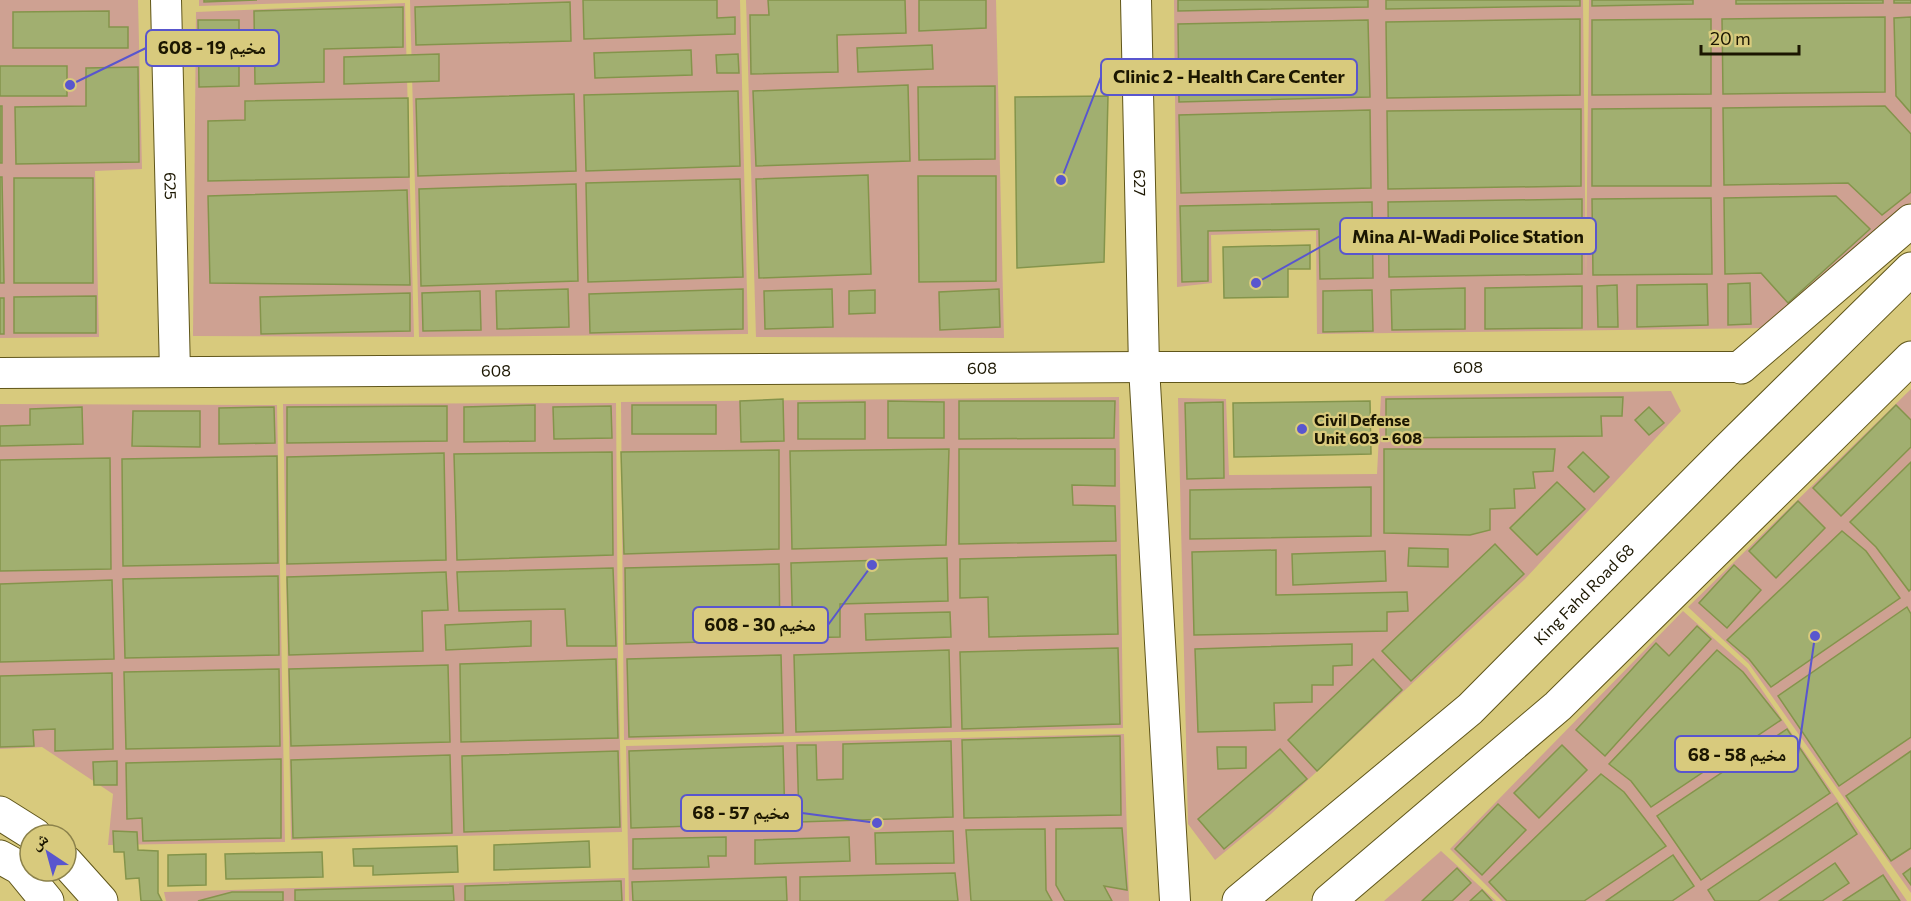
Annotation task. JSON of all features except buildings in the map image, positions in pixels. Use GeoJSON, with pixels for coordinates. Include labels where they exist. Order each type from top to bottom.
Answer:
{"type":"FeatureCollection","features":[{"type":"Feature","properties":{"kind":"main road","name":"608"},"geometry":{"type":"LineString","coordinates":[[1741,367],[1911,221]]}},
{"type":"Feature","properties":{"kind":"main road","name":"King Fahd Road 68"},"geometry":{"type":"LineString","coordinates":[[1239,901],[1470,709],[1727,450],[1911,269]]}},
{"type":"Feature","properties":{"kind":"main road"},"geometry":{"type":"LineString","coordinates":[[1329,901],[1558,706],[1911,358]]}},
{"type":"Feature","properties":{"kind":"main road"},"geometry":{"type":"LineString","coordinates":[[0,813],[18,824]]}},
{"type":"Feature","properties":{"kind":"main road"},"geometry":{"type":"LineString","coordinates":[[0,857],[20,868],[47,901]]}},
{"type":"Feature","properties":{"kind":"main road"},"geometry":{"type":"LineString","coordinates":[[78,875],[101,901]]}},
{"type":"Feature","properties":{"kind":"street","name":"625"},"geometry":{"type":"LineString","coordinates":[[166,0],[175,372]]}},
{"type":"Feature","properties":{"kind":"street","name":"627"},"geometry":{"type":"LineString","coordinates":[[1136,0],[1144,367],[1175,901]]}},
{"type":"Feature","properties":{"kind":"street","name":"608"},"geometry":{"type":"LineString","coordinates":[[0,373],[1144,367],[1741,367]]}},
{"type":"Feature","properties":{"kind":"shaded area"},"geometry":{"type":"Polygon","coordinates":[[[0,0],[138,0],[142,169],[95,171],[99,337],[0,338],[0,0]]]}},
{"type":"Feature","properties":{"kind":"shaded area"},"geometry":{"type":"Polygon","coordinates":[[[199,0],[390,0],[199,6],[199,0]]]}},
{"type":"Feature","properties":{"kind":"shaded area"},"geometry":{"type":"Polygon","coordinates":[[[410,0],[740,0],[748,334],[419,337],[410,0]]]}},
{"type":"Feature","properties":{"kind":"shaded area"},"geometry":{"type":"Polygon","coordinates":[[[746,0],[996,0],[1004,338],[756,337],[746,0]]]}},
{"type":"Feature","properties":{"kind":"shaded area"},"geometry":{"type":"Polygon","coordinates":[[[1174,0],[1583,0],[1586,280],[1589,0],[1911,0],[1911,202],[1767,328],[1317,334],[1316,231],[1211,235],[1212,283],[1177,287],[1174,0]]]}},
{"type":"Feature","properties":{"kind":"shaded area"},"geometry":{"type":"Polygon","coordinates":[[[405,3],[414,337],[193,336],[196,12],[405,3]]]}},
{"type":"Feature","properties":{"kind":"shaded area"},"geometry":{"type":"Polygon","coordinates":[[[1911,389],[1911,893],[1749,664],[1688,607],[1911,389]]]}},
{"type":"Feature","properties":{"kind":"shaded area"},"geometry":{"type":"Polygon","coordinates":[[[1671,391],[1681,411],[1525,579],[1271,814],[1215,860],[1188,824],[1178,398],[1226,399],[1229,475],[1377,474],[1381,396],[1671,391]]]}},
{"type":"Feature","properties":{"kind":"shaded area"},"geometry":{"type":"Polygon","coordinates":[[[1119,397],[1123,728],[624,740],[621,402],[1119,397]]]}},
{"type":"Feature","properties":{"kind":"shaded area"},"geometry":{"type":"Polygon","coordinates":[[[616,403],[622,832],[291,840],[283,404],[616,403]]]}},
{"type":"Feature","properties":{"kind":"shaded area"},"geometry":{"type":"Polygon","coordinates":[[[0,404],[277,405],[285,842],[108,845],[113,794],[42,747],[0,749],[0,404]]]}},
{"type":"Feature","properties":{"kind":"shaded area"},"geometry":{"type":"Polygon","coordinates":[[[1683,611],[1747,668],[1907,901],[1502,901],[1450,849],[1683,611]]]}},
{"type":"Feature","properties":{"kind":"shaded area"},"geometry":{"type":"Polygon","coordinates":[[[1124,734],[1129,901],[629,901],[626,746],[1124,734]]]}},
{"type":"Feature","properties":{"kind":"shaded area"},"geometry":{"type":"Polygon","coordinates":[[[1441,851],[1496,901],[1384,901],[1441,851]]]}},
{"type":"Feature","properties":{"kind":"shaded area"},"geometry":{"type":"Polygon","coordinates":[[[625,878],[625,901],[166,901],[164,892],[625,878]]]}},
{"type":"Feature","properties":{"kind":"place","name":"مخيم 19 - 608"},"geometry":{"type":"Point","coordinates":[70,85]}},
{"type":"Feature","properties":{"kind":"place","name":"Clinic 2 - Health Care Center"},"geometry":{"type":"Point","coordinates":[1061,180]}},
{"type":"Feature","properties":{"kind":"place","name":"Mina Al-Wadi Police Station"},"geometry":{"type":"Point","coordinates":[1256,283]}},
{"type":"Feature","properties":{"kind":"place","name":"Civil Defense Unit 603 - 608"},"geometry":{"type":"Point","coordinates":[1302,429]}},
{"type":"Feature","properties":{"kind":"place","name":"مخيم 30 - 608"},"geometry":{"type":"Point","coordinates":[872,565]}},
{"type":"Feature","properties":{"kind":"place","name":"مخيم 58 - 68"},"geometry":{"type":"Point","coordinates":[1815,636]}},
{"type":"Feature","properties":{"kind":"place","name":"مخيم 57 - 68"},"geometry":{"type":"Point","coordinates":[877,823]}}]}
